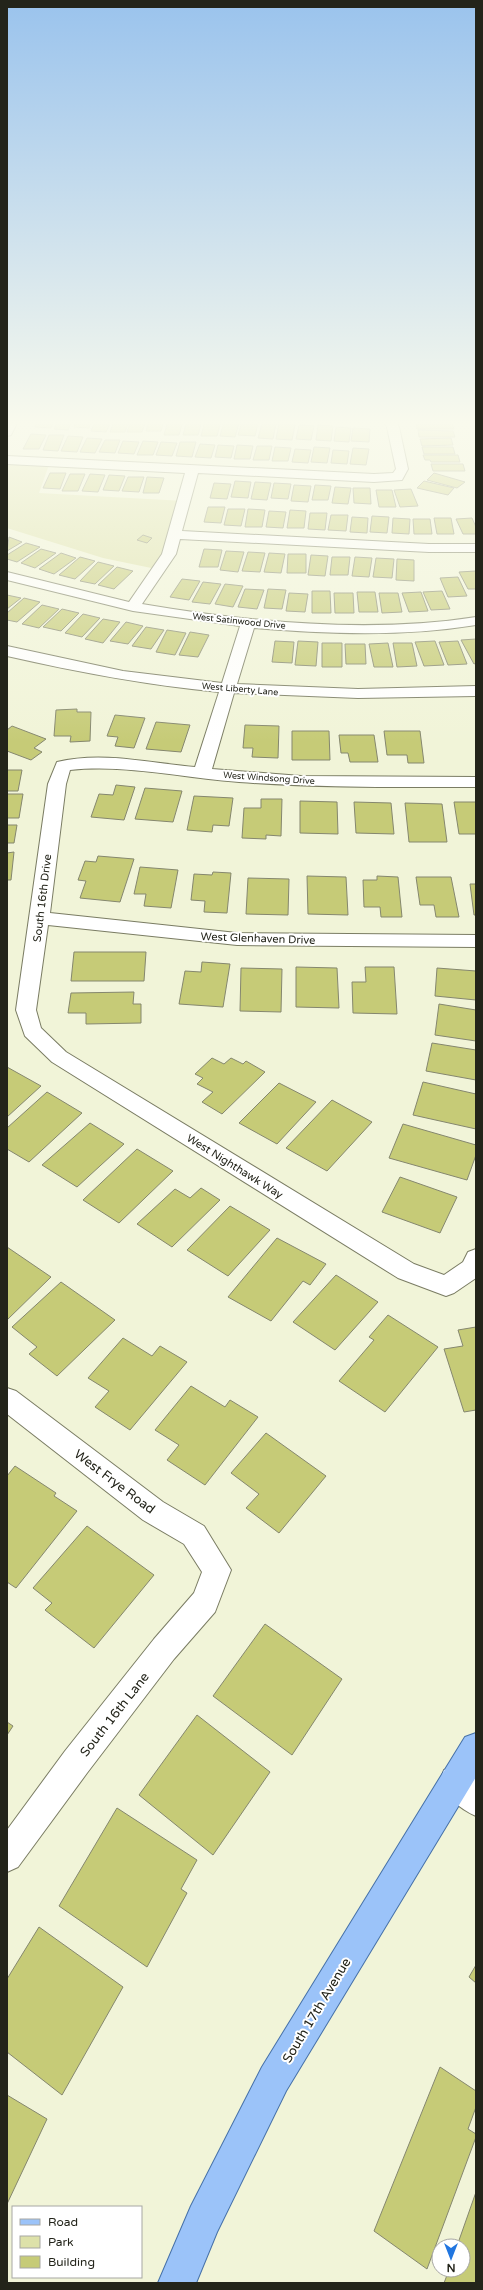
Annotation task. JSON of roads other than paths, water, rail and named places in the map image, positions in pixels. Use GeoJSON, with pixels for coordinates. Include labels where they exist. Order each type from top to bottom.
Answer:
{"type":"FeatureCollection","features":[{"type":"Feature","properties":{"kind":"main road","name":"South 17th Avenue"},"geometry":{"type":"LineString","coordinates":[[177,2283],[204,2219],[274,2079],[465,1791],[476,1748]]}},
{"type":"Feature","properties":{"kind":"street"},"geometry":{"type":"LineString","coordinates":[[133,607],[162,567],[169,554],[177,528]]}},
{"type":"Feature","properties":{"kind":"street"},"geometry":{"type":"LineString","coordinates":[[175,535],[429,548],[476,548]]}},
{"type":"Feature","properties":{"kind":"street","name":"West Satinwood Drive"},"geometry":{"type":"LineString","coordinates":[[7,576],[101,602],[248,623],[323,628],[397,628],[453,625],[476,621]]}},
{"type":"Feature","properties":{"kind":"street"},"geometry":{"type":"LineString","coordinates":[[202,773],[248,623]]}},
{"type":"Feature","properties":{"kind":"street","name":"West Liberty Lane"},"geometry":{"type":"LineString","coordinates":[[7,651],[60,665],[120,676],[227,689],[374,695],[476,692]]}},
{"type":"Feature","properties":{"kind":"street","name":"West Windsong Drive"},"geometry":{"type":"LineString","coordinates":[[63,766],[97,762],[237,777],[317,781],[476,782]]}},
{"type":"Feature","properties":{"kind":"street","name":"South 16th Drive"},"geometry":{"type":"LineString","coordinates":[[32,1031],[26,1010],[40,918],[57,784],[63,766]]}},
{"type":"Feature","properties":{"kind":"street","name":"West Glenhaven Drive"},"geometry":{"type":"LineString","coordinates":[[40,918],[237,939],[476,941]]}},
{"type":"Feature","properties":{"kind":"street","name":"West Nighthawk Way"},"geometry":{"type":"LineString","coordinates":[[32,1031],[59,1057],[93,1079],[406,1271],[446,1286],[471,1269],[476,1259]]}},
{"type":"Feature","properties":{"kind":"street","name":"West Frye Road"},"geometry":{"type":"LineString","coordinates":[[7,1399],[153,1511],[194,1535],[217,1570]]}},
{"type":"Feature","properties":{"kind":"street","name":"South 16th Lane"},"geometry":{"type":"LineString","coordinates":[[7,1856],[81,1756],[164,1650],[205,1602],[217,1570]]}}]}
